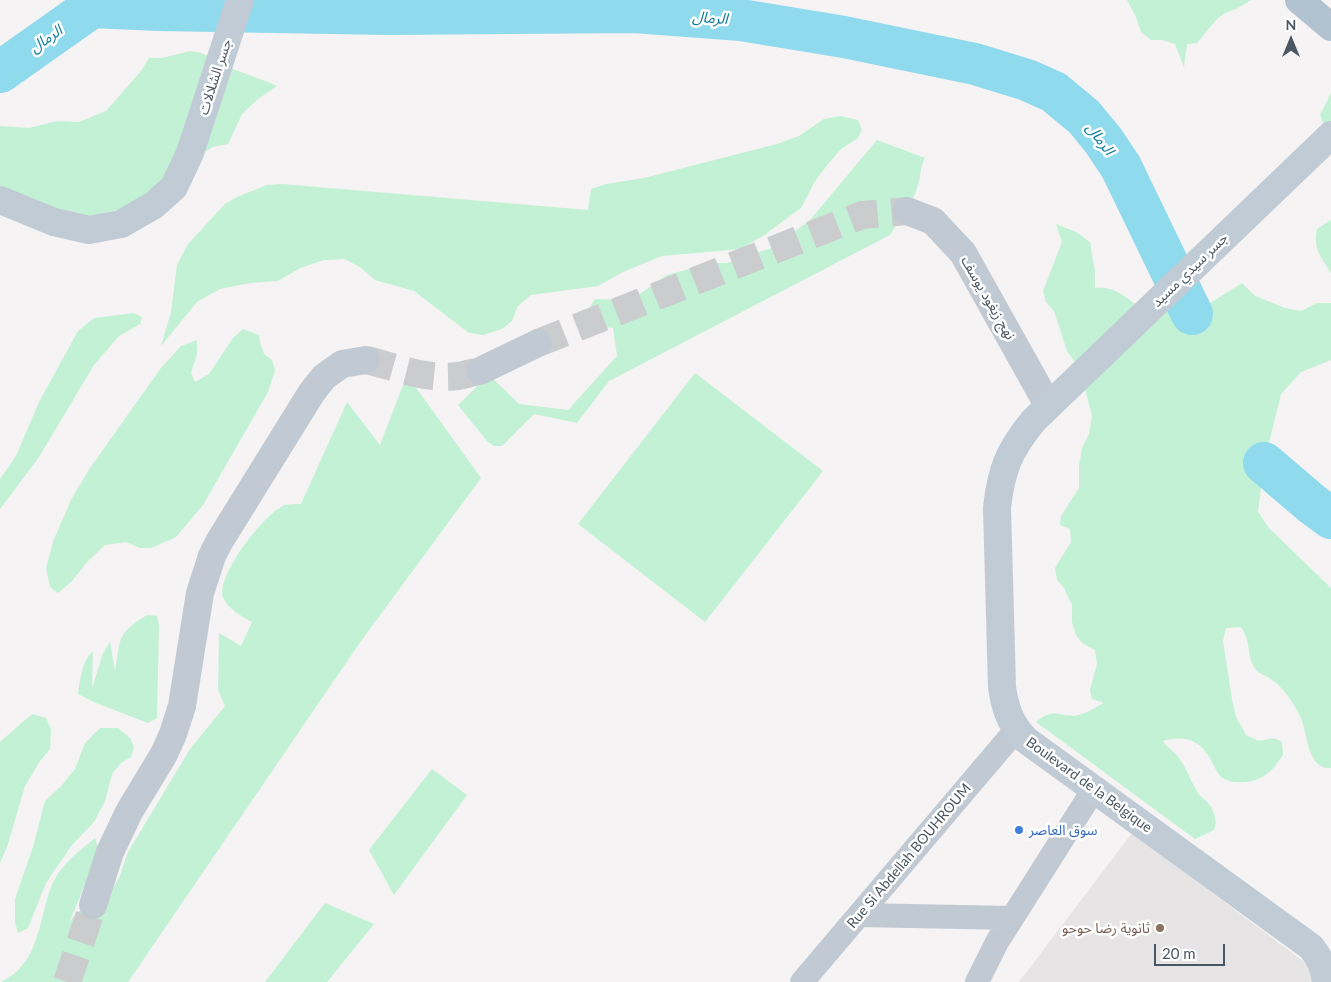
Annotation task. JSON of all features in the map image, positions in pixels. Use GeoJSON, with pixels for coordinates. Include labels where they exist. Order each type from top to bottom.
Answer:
{"type":"FeatureCollection","features":[{"type":"Feature","properties":{"kind":"main road","name":"جسر الشلالات"},"geometry":{"type":"LineString","coordinates":[[0,200],[54,222],[90,230],[121,224],[154,205],[174,187],[190,153],[240,0]]}},
{"type":"Feature","properties":{"kind":"main road"},"geometry":{"type":"LineString","coordinates":[[1299,0],[1331,27]]}},
{"type":"Feature","properties":{"kind":"main road","name":"جسر سيدي مسيد"},"geometry":{"type":"LineString","coordinates":[[1058,396],[1331,135]]}},
{"type":"Feature","properties":{"kind":"main road","name":"Boulevard de la Belgique"},"geometry":{"type":"LineString","coordinates":[[1058,396],[1025,431],[1013,449],[1000,482],[997,508],[1002,687],[1008,714],[1016,730],[1026,740],[1311,947],[1318,955],[1325,969],[1326,982]]}},
{"type":"Feature","properties":{"kind":"street","name":"نهج زيغود يوسف"},"geometry":{"type":"LineString","coordinates":[[907,211],[933,221],[963,253],[1058,396]]}},
{"type":"Feature","properties":{"kind":"street"},"geometry":{"type":"LineString","coordinates":[[480,371],[538,343]]}},
{"type":"Feature","properties":{"kind":"street"},"geometry":{"type":"LineString","coordinates":[[93,905],[110,852],[129,812],[164,754],[173,734],[182,706],[200,593],[205,573],[219,542],[318,384],[324,377],[342,364],[366,360]]}},
{"type":"Feature","properties":{"kind":"street","name":"Rue Si Abdellah BOUHROUM"},"geometry":{"type":"LineString","coordinates":[[802,982],[1016,730]]}},
{"type":"Feature","properties":{"kind":"street"},"geometry":{"type":"LineString","coordinates":[[977,982],[997,942],[1094,789]]}},
{"type":"Feature","properties":{"kind":"street"},"geometry":{"type":"LineString","coordinates":[[860,915],[1012,918]]}},
{"type":"Feature","properties":{"kind":"shaded area","name":"ثانوية رضا حوحو"},"geometry":{"type":"Polygon","coordinates":[[[1132,833],[1311,967],[1313,982],[1019,982],[1132,833]]]}},
{"type":"Feature","properties":{"kind":"green space"},"geometry":{"type":"Polygon","coordinates":[[[1127,0],[1251,0],[1225,13],[1216,20],[1197,43],[1187,44],[1184,67],[1175,44],[1162,40],[1151,40],[1141,32],[1127,0]]]}},
{"type":"Feature","properties":{"kind":"green space"},"geometry":{"type":"Polygon","coordinates":[[[190,51],[207,55],[233,69],[277,86],[258,99],[242,114],[228,144],[213,147],[199,155],[144,198],[124,208],[102,214],[84,217],[0,191],[0,126],[29,128],[57,121],[79,122],[106,111],[141,71],[149,58],[162,58],[190,51]]]}},
{"type":"Feature","properties":{"kind":"green space"},"geometry":{"type":"Polygon","coordinates":[[[1331,93],[1331,142],[1320,115],[1331,93]]]}},
{"type":"Feature","properties":{"kind":"green space"},"geometry":{"type":"Polygon","coordinates":[[[841,116],[858,120],[862,130],[858,138],[841,149],[828,164],[815,181],[801,208],[763,236],[740,249],[662,256],[623,272],[598,286],[531,295],[518,306],[512,321],[502,329],[483,335],[469,333],[414,291],[375,280],[360,267],[344,259],[324,260],[300,268],[278,281],[250,283],[220,289],[197,302],[161,346],[171,312],[177,265],[188,244],[225,204],[267,185],[282,184],[588,210],[591,189],[606,184],[644,178],[777,144],[799,136],[824,119],[841,116]]]}},
{"type":"Feature","properties":{"kind":"green space"},"geometry":{"type":"Polygon","coordinates":[[[877,140],[925,158],[913,199],[890,235],[609,381],[577,423],[534,414],[502,446],[494,446],[487,441],[458,405],[489,375],[519,404],[568,410],[617,356],[613,328],[603,327],[588,310],[595,299],[631,300],[667,275],[711,263],[727,263],[774,247],[810,220],[877,140]]]}},
{"type":"Feature","properties":{"kind":"green space"},"geometry":{"type":"Polygon","coordinates":[[[1331,220],[1331,273],[1321,257],[1317,247],[1316,236],[1317,229],[1331,220]]]}},
{"type":"Feature","properties":{"kind":"green space"},"geometry":{"type":"Polygon","coordinates":[[[1056,224],[1076,232],[1090,242],[1095,271],[1095,288],[1113,290],[1147,311],[1158,313],[1173,309],[1193,314],[1242,283],[1255,296],[1285,308],[1301,311],[1317,303],[1331,303],[1331,360],[1301,372],[1281,394],[1264,463],[1258,512],[1269,528],[1331,588],[1331,768],[1323,767],[1312,756],[1303,723],[1288,696],[1270,678],[1255,669],[1252,664],[1246,637],[1241,627],[1226,628],[1223,641],[1236,717],[1246,735],[1259,741],[1274,738],[1282,742],[1283,755],[1272,769],[1258,779],[1232,782],[1221,777],[1207,753],[1197,744],[1185,739],[1163,741],[1177,756],[1198,793],[1208,802],[1214,813],[1216,824],[1214,830],[1195,839],[1036,722],[1054,713],[1075,716],[1104,703],[1092,699],[1090,690],[1097,664],[1095,650],[1082,643],[1076,635],[1072,622],[1072,605],[1064,588],[1057,580],[1055,568],[1071,542],[1070,529],[1060,525],[1061,516],[1079,488],[1079,466],[1082,448],[1089,434],[1092,416],[1080,369],[1067,351],[1054,311],[1046,302],[1043,291],[1062,242],[1056,224]]]}},
{"type":"Feature","properties":{"kind":"green space"},"geometry":{"type":"Polygon","coordinates":[[[134,313],[142,317],[140,324],[119,336],[94,365],[39,457],[0,509],[0,479],[16,456],[39,402],[78,331],[94,318],[134,313]]]}},
{"type":"Feature","properties":{"kind":"green space"},"geometry":{"type":"Polygon","coordinates":[[[243,329],[259,335],[264,354],[272,360],[275,370],[268,392],[203,505],[176,537],[151,548],[140,548],[126,542],[105,545],[87,562],[72,581],[58,593],[50,587],[46,568],[54,539],[71,500],[90,468],[161,368],[181,346],[197,340],[197,354],[191,373],[195,382],[209,374],[233,338],[243,329]]]}},
{"type":"Feature","properties":{"kind":"green space"},"geometry":{"type":"Polygon","coordinates":[[[695,373],[823,471],[705,622],[578,524],[695,373]]]}},
{"type":"Feature","properties":{"kind":"green space"},"geometry":{"type":"Polygon","coordinates":[[[407,375],[481,478],[361,641],[128,982],[1,982],[14,974],[31,953],[51,887],[59,872],[70,859],[95,838],[99,851],[69,923],[77,912],[93,905],[110,892],[119,878],[128,852],[190,749],[225,706],[218,690],[219,633],[241,646],[252,622],[231,609],[223,597],[223,587],[234,561],[255,532],[276,510],[285,505],[301,504],[347,402],[380,445],[407,375]]]}},
{"type":"Feature","properties":{"kind":"green space"},"geometry":{"type":"Polygon","coordinates":[[[147,615],[157,616],[159,626],[157,718],[148,723],[78,694],[82,671],[89,655],[93,651],[92,688],[103,653],[110,642],[115,671],[120,644],[125,632],[147,615]]]}},
{"type":"Feature","properties":{"kind":"green space"},"geometry":{"type":"Polygon","coordinates":[[[32,714],[46,718],[51,729],[50,749],[40,761],[25,786],[7,847],[0,863],[0,742],[32,714]]]}},
{"type":"Feature","properties":{"kind":"green space"},"geometry":{"type":"Polygon","coordinates":[[[100,728],[118,728],[130,738],[134,747],[131,757],[121,763],[112,774],[105,801],[94,822],[72,845],[46,883],[28,928],[18,933],[15,922],[15,899],[33,847],[45,801],[75,769],[85,743],[100,728]]]}},
{"type":"Feature","properties":{"kind":"green space"},"geometry":{"type":"Polygon","coordinates":[[[432,769],[467,795],[394,895],[369,850],[432,769]]]}},
{"type":"Feature","properties":{"kind":"green space"},"geometry":{"type":"Polygon","coordinates":[[[325,903],[374,924],[327,982],[265,982],[325,903]]]}},
{"type":"Feature","properties":{"kind":"waterway","name":"الرمال"},"geometry":{"type":"LineString","coordinates":[[90,0],[92,7],[159,10],[389,14],[634,12],[741,20],[844,37],[975,64],[1027,80],[1054,92],[1084,117],[1103,140],[1121,167],[1192,314]]}},
{"type":"Feature","properties":{"kind":"waterway","name":"الرمال"},"geometry":{"type":"LineString","coordinates":[[0,72],[92,7]]}},
{"type":"Feature","properties":{"kind":"waterway"},"geometry":{"type":"LineString","coordinates":[[1264,463],[1331,518]]}},
{"type":"Feature","properties":{"kind":"tunnel"},"geometry":{"type":"LineString","coordinates":[[538,343],[862,215],[907,211]]}},
{"type":"Feature","properties":{"kind":"tunnel"},"geometry":{"type":"LineString","coordinates":[[366,360],[423,375],[446,377],[480,371]]}},
{"type":"Feature","properties":{"kind":"tunnel"},"geometry":{"type":"LineString","coordinates":[[67,982],[93,905]]}},
{"type":"Feature","properties":{"kind":"place","name":"سوق العاصر"},"geometry":{"type":"Point","coordinates":[1019,830]}},
{"type":"Feature","properties":{"kind":"place","name":"ثانوية رضا حوحو"},"geometry":{"type":"Point","coordinates":[1160,928]}}]}
